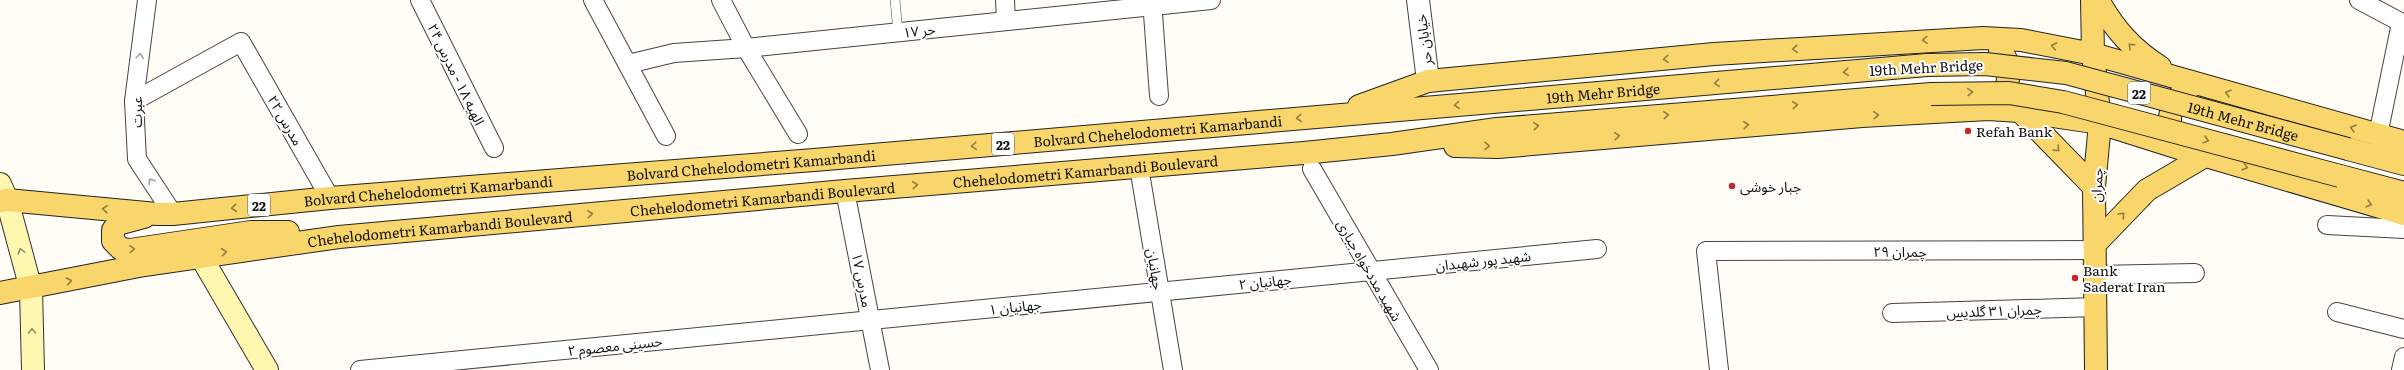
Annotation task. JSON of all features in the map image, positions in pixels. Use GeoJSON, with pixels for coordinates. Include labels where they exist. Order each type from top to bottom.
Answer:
{"type":"FeatureCollection","features":[{"type":"Feature","properties":{"kind":"main road","name":"چمران"},"geometry":{"type":"LineString","coordinates":[[2092,0],[2093,54],[2100,123],[2094,187],[2096,370]]}},
{"type":"Feature","properties":{"kind":"main road"},"geometry":{"type":"LineString","coordinates":[[2098,0],[2110,22],[2123,38],[2144,57],[2174,76]]}},
{"type":"Feature","properties":{"kind":"main road"},"geometry":{"type":"LineString","coordinates":[[1983,38],[1994,43],[2002,52],[2007,62],[2009,74],[2007,86],[2001,96],[1988,109]]}},
{"type":"Feature","properties":{"kind":"main road"},"geometry":{"type":"LineString","coordinates":[[1331,116],[1428,81],[1714,54],[1983,38],[2021,40],[2093,54],[2404,142]]}},
{"type":"Feature","properties":{"kind":"main road","name":"19th Mehr Bridge"},"geometry":{"type":"LineString","coordinates":[[1496,101],[1927,65],[1997,64],[2066,73],[2404,164]]}},
{"type":"Feature","properties":{"kind":"main road"},"geometry":{"type":"LineString","coordinates":[[2179,148],[2172,137],[2169,124],[2170,111],[2181,95],[2198,84]]}},
{"type":"Feature","properties":{"kind":"main road","name":"19th Mehr Bridge"},"geometry":{"type":"LineString","coordinates":[[1497,129],[1931,94],[1983,92],[2008,93],[2063,102],[2404,192]]}},
{"type":"Feature","properties":{"kind":"main road","name":"Bolvard Chehelodometri Kamarbandi"},"geometry":{"type":"LineString","coordinates":[[2,195],[165,214],[330,198],[814,160],[1496,101]]}},
{"type":"Feature","properties":{"kind":"main road"},"geometry":{"type":"LineString","coordinates":[[1392,144],[1498,146],[1862,116],[1988,109],[2020,111],[2100,123],[2205,156],[2404,214]]}},
{"type":"Feature","properties":{"kind":"main road"},"geometry":{"type":"LineString","coordinates":[[2020,111],[2094,187]]}},
{"type":"Feature","properties":{"kind":"main road","name":"Chehelodometri Kamarbandi Boulevard"},"geometry":{"type":"LineString","coordinates":[[0,293],[31,289],[144,265],[200,255],[339,237],[845,191],[1139,167],[1392,144],[1497,129]]}},
{"type":"Feature","properties":{"kind":"main road"},"geometry":{"type":"LineString","coordinates":[[2095,247],[2148,190],[2205,156]]}},
{"type":"Feature","properties":{"kind":"main road","name":"22"},"geometry":{"type":"LineString","coordinates":[[2,195],[31,289]]}},
{"type":"Feature","properties":{"kind":"main road"},"geometry":{"type":"LineString","coordinates":[[165,214],[118,224],[113,230],[113,241],[121,249],[130,250],[250,232],[285,231],[339,237]]}},
{"type":"Feature","properties":{"kind":"main road"},"geometry":{"type":"LineString","coordinates":[[200,255],[267,370]]}},
{"type":"Feature","properties":{"kind":"main road"},"geometry":{"type":"LineString","coordinates":[[31,289],[33,370]]}},
{"type":"Feature","properties":{"kind":"street","name":"عبرت"},"geometry":{"type":"LineString","coordinates":[[147,0],[134,101],[137,159],[165,214]]}},
{"type":"Feature","properties":{"kind":"street","name":"الهیه ۱۸ - مدرس ۲۴"},"geometry":{"type":"LineString","coordinates":[[420,0],[494,148]]}},
{"type":"Feature","properties":{"kind":"street"},"geometry":{"type":"LineString","coordinates":[[593,0],[666,136]]}},
{"type":"Feature","properties":{"kind":"street"},"geometry":{"type":"LineString","coordinates":[[721,0],[746,48],[798,134]]}},
{"type":"Feature","properties":{"kind":"street"},"geometry":{"type":"LineString","coordinates":[[1005,0],[1006,21]]}},
{"type":"Feature","properties":{"kind":"street","name":"حر ۱۷"},"geometry":{"type":"LineString","coordinates":[[628,64],[674,53],[746,48],[1006,21],[1152,3],[1211,0]]}},
{"type":"Feature","properties":{"kind":"street","name":"خیابان حر"},"geometry":{"type":"LineString","coordinates":[[1418,0],[1428,81]]}},
{"type":"Feature","properties":{"kind":"street"},"geometry":{"type":"LineString","coordinates":[[2359,0],[2403,24],[2378,135]]}},
{"type":"Feature","properties":{"kind":"street"},"geometry":{"type":"LineString","coordinates":[[1152,3],[1159,96]]}},
{"type":"Feature","properties":{"kind":"street","name":"مدرس ۲۲"},"geometry":{"type":"LineString","coordinates":[[134,101],[241,42],[330,198]]}},
{"type":"Feature","properties":{"kind":"street","name":"جهانیان"},"geometry":{"type":"LineString","coordinates":[[1139,167],[1173,370]]}},
{"type":"Feature","properties":{"kind":"street","name":"شهید مددخواه جباری"},"geometry":{"type":"LineString","coordinates":[[1312,169],[1429,370]]}},
{"type":"Feature","properties":{"kind":"street","name":"مدرس ۱۷"},"geometry":{"type":"LineString","coordinates":[[845,191],[880,370]]}},
{"type":"Feature","properties":{"kind":"street"},"geometry":{"type":"LineString","coordinates":[[2326,225],[2404,228]]}},
{"type":"Feature","properties":{"kind":"street","name":"چمران ۲۹"},"geometry":{"type":"LineString","coordinates":[[1719,370],[1706,251],[2095,247]]}},
{"type":"Feature","properties":{"kind":"street","name":"شهید پور شهیدان"},"geometry":{"type":"LineString","coordinates":[[1370,271],[1597,248]]}},
{"type":"Feature","properties":{"kind":"street","name":"جهانیان ۲"},"geometry":{"type":"LineString","coordinates":[[1160,291],[1370,271]]}},
{"type":"Feature","properties":{"kind":"street"},"geometry":{"type":"LineString","coordinates":[[2095,275],[2195,273]]}},
{"type":"Feature","properties":{"kind":"street","name":"جهانیان ۱"},"geometry":{"type":"LineString","coordinates":[[870,320],[1160,291]]}},
{"type":"Feature","properties":{"kind":"street","name":"چمران ۳۱ گلدیس"},"geometry":{"type":"LineString","coordinates":[[1892,313],[2096,307]]}},
{"type":"Feature","properties":{"kind":"street"},"geometry":{"type":"LineString","coordinates":[[2337,312],[2404,329]]}},
{"type":"Feature","properties":{"kind":"street","name":"حسینی معصوم ۲"},"geometry":{"type":"LineString","coordinates":[[360,370],[870,320]]}},
{"type":"Feature","properties":{"kind":"street"},"geometry":{"type":"LineString","coordinates":[[2401,370],[2404,357]]}},
{"type":"Feature","properties":{"kind":"lane"},"geometry":{"type":"LineString","coordinates":[[895,0],[898,32]]}},
{"type":"Feature","properties":{"kind":"place","name":"Refah Bank"},"geometry":{"type":"Point","coordinates":[1968,131]}},
{"type":"Feature","properties":{"kind":"place","name":"جبار خوشی"},"geometry":{"type":"Point","coordinates":[1732,186]}},
{"type":"Feature","properties":{"kind":"place","name":"Bank Saderat Iran"},"geometry":{"type":"Point","coordinates":[2075,278]}}]}
